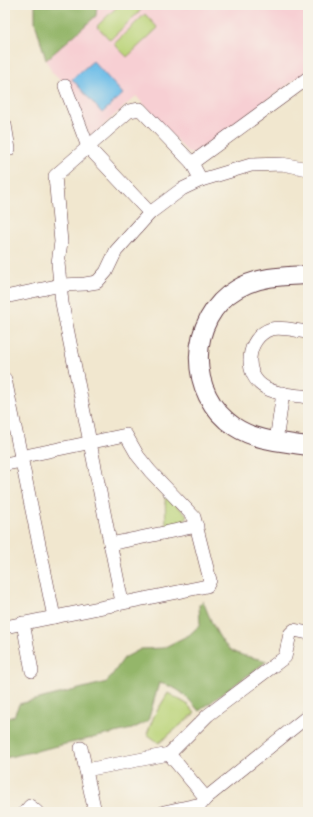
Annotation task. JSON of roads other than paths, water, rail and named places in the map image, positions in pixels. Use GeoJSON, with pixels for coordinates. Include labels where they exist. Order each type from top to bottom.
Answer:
{"type":"FeatureCollection","features":[{"type":"Feature","properties":{"kind":"street"},"geometry":{"type":"LineString","coordinates":[[192,163],[307,81]]}},
{"type":"Feature","properties":{"kind":"street"},"geometry":{"type":"LineString","coordinates":[[65,86],[88,147],[150,213]]}},
{"type":"Feature","properties":{"kind":"street"},"geometry":{"type":"LineString","coordinates":[[122,602],[62,303],[58,263],[61,242],[55,176],[129,110],[140,109],[192,163],[200,180]]}},
{"type":"Feature","properties":{"kind":"street"},"geometry":{"type":"LineString","coordinates":[[5,124],[9,149],[5,150]]}},
{"type":"Feature","properties":{"kind":"street"},"geometry":{"type":"LineString","coordinates":[[5,297],[61,285],[97,282],[106,272],[116,251],[150,213],[182,189],[200,180],[251,166],[282,164],[308,169]]}},
{"type":"Feature","properties":{"kind":"street"},"geometry":{"type":"LineString","coordinates":[[308,275],[263,278],[237,288],[212,312],[201,336],[198,352],[200,377],[204,390],[216,410],[235,427],[257,437],[308,446]]}},
{"type":"Feature","properties":{"kind":"street"},"geometry":{"type":"LineString","coordinates":[[308,332],[280,328],[272,329],[259,337],[253,347],[250,364],[255,378],[265,388],[283,393],[308,397]]}},
{"type":"Feature","properties":{"kind":"street"},"geometry":{"type":"LineString","coordinates":[[5,379],[54,617]]}},
{"type":"Feature","properties":{"kind":"street"},"geometry":{"type":"LineString","coordinates":[[276,441],[283,393]]}},
{"type":"Feature","properties":{"kind":"street"},"geometry":{"type":"LineString","coordinates":[[5,464],[126,435],[138,456],[194,517],[210,580],[207,586],[122,602],[5,627]]}},
{"type":"Feature","properties":{"kind":"street"},"geometry":{"type":"LineString","coordinates":[[110,544],[197,526]]}},
{"type":"Feature","properties":{"kind":"street"},"geometry":{"type":"LineString","coordinates":[[23,623],[32,671]]}},
{"type":"Feature","properties":{"kind":"street"},"geometry":{"type":"LineString","coordinates":[[86,770],[169,754],[208,715],[285,657],[290,634],[294,630],[308,633]]}},
{"type":"Feature","properties":{"kind":"street"},"geometry":{"type":"LineString","coordinates":[[164,812],[201,804],[206,798],[308,716]]}},
{"type":"Feature","properties":{"kind":"street"},"geometry":{"type":"LineString","coordinates":[[81,748],[95,812]]}},
{"type":"Feature","properties":{"kind":"street"},"geometry":{"type":"LineString","coordinates":[[169,754],[206,798]]}},
{"type":"Feature","properties":{"kind":"street"},"geometry":{"type":"LineString","coordinates":[[25,812],[30,806],[37,812]]}},
{"type":"Feature","properties":{"kind":"water"},"geometry":{"type":"Polygon","coordinates":[[[93,61],[123,94],[102,113],[72,79],[93,61]]]}}]}
